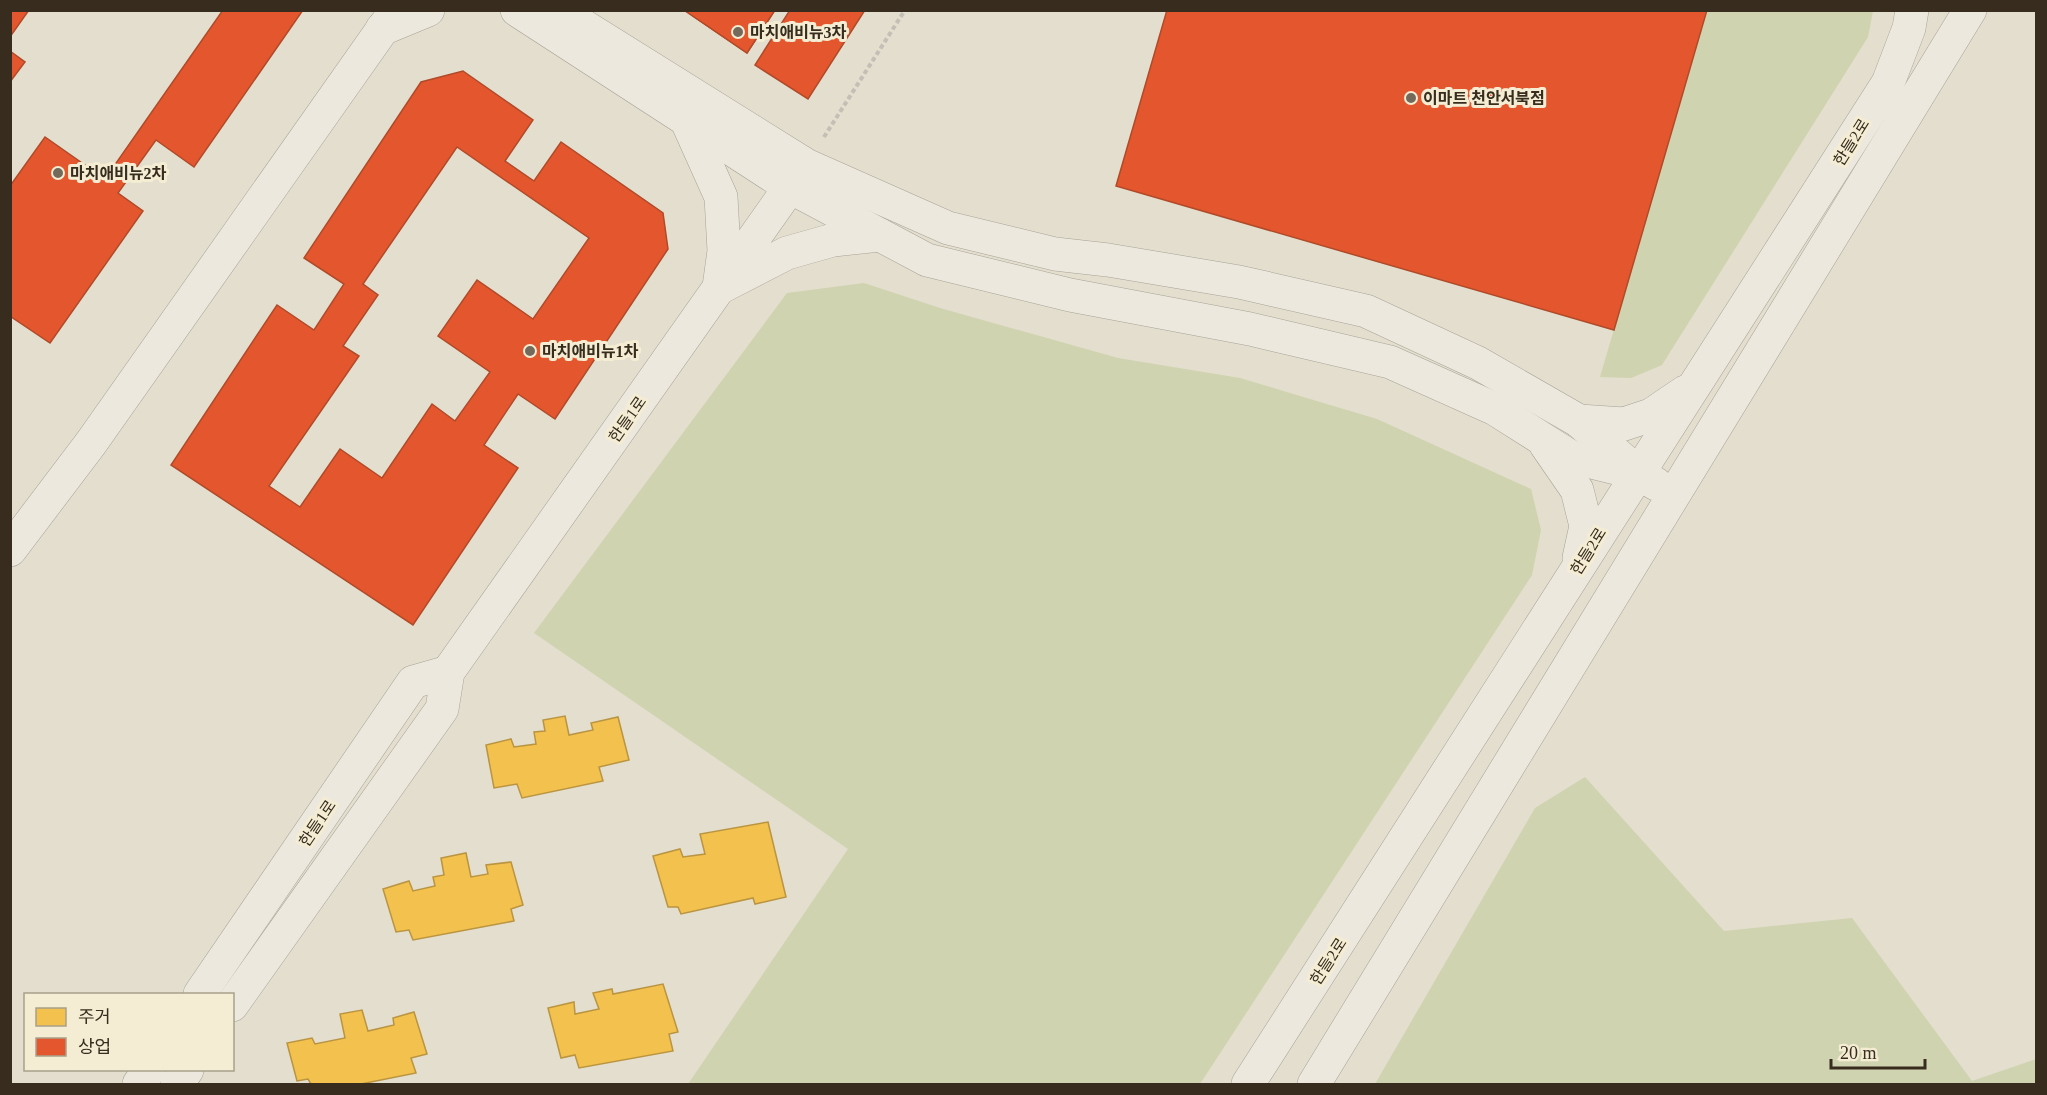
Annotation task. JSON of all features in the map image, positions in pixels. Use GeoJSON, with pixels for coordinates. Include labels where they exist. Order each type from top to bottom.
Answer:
{"type":"FeatureCollection","features":[{"type":"Feature","properties":{"kind":"street"},"geometry":{"type":"LineString","coordinates":[[10,550],[91,443],[389,20],[428,10]]}},
{"type":"Feature","properties":{"kind":"street"},"geometry":{"type":"LineString","coordinates":[[518,10],[686,119],[798,176],[948,228],[1055,254],[1108,260],[1239,282],[1366,311],[1478,363],[1579,421],[1638,473],[1676,496]]}},
{"type":"Feature","properties":{"kind":"street"},"geometry":{"type":"LineString","coordinates":[[558,10],[880,235],[927,260],[1070,295],[1250,329],[1390,362],[1495,409],[1571,457],[1638,473]]}},
{"type":"Feature","properties":{"kind":"street","name":"한들2로"},"geometry":{"type":"LineString","coordinates":[[1248,1084],[1888,83],[1909,28],[1912,10]]}},
{"type":"Feature","properties":{"kind":"street","name":"한들2로"},"geometry":{"type":"LineString","coordinates":[[1314,1084],[1676,496],[1970,10]]}},
{"type":"Feature","properties":{"kind":"street"},"geometry":{"type":"LineString","coordinates":[[686,119],[721,197],[723,251],[719,289]]}},
{"type":"Feature","properties":{"kind":"street","name":"한들1로"},"geometry":{"type":"LineString","coordinates":[[234,1002],[442,709],[448,672],[798,176]]}},
{"type":"Feature","properties":{"kind":"street"},"geometry":{"type":"LineString","coordinates":[[719,289],[787,253],[833,240],[880,235]]}},
{"type":"Feature","properties":{"kind":"street"},"geometry":{"type":"LineString","coordinates":[[1579,421],[1624,424],[1651,415],[1695,386]]}},
{"type":"Feature","properties":{"kind":"street"},"geometry":{"type":"LineString","coordinates":[[1541,438],[1577,490],[1586,526],[1576,571]]}},
{"type":"Feature","properties":{"kind":"street","name":"한들1로"},"geometry":{"type":"LineString","coordinates":[[201,993],[413,682],[448,672]]}},
{"type":"Feature","properties":{"kind":"street"},"geometry":{"type":"LineString","coordinates":[[139,1084],[148,1071]]}},
{"type":"Feature","properties":{"kind":"street"},"geometry":{"type":"LineString","coordinates":[[177,1084],[186,1071]]}},
{"type":"Feature","properties":{"kind":"path"},"geometry":{"type":"LineString","coordinates":[[798,176],[905,10]]}},
{"type":"Feature","properties":{"kind":"green space"},"geometry":{"type":"Polygon","coordinates":[[[1707,11],[1873,11],[1868,37],[1662,365],[1631,378],[1600,377],[1707,11]]]}},
{"type":"Feature","properties":{"kind":"green space"},"geometry":{"type":"Polygon","coordinates":[[[864,283],[940,308],[1118,358],[1240,378],[1377,419],[1531,489],[1541,530],[1532,575],[1200,1084],[688,1084],[848,849],[534,633],[787,293],[864,283]]]}},
{"type":"Feature","properties":{"kind":"green space"},"geometry":{"type":"Polygon","coordinates":[[[1585,777],[1724,931],[1852,918],[1972,1081],[2036,1059],[2036,1084],[1375,1084],[1535,808],[1585,777]]]}},
{"type":"Feature","properties":{"kind":"building: 주거"},"geometry":{"type":"Polygon","coordinates":[[[565,716],[569,735],[593,730],[591,723],[618,717],[629,760],[599,767],[603,781],[522,798],[517,784],[494,788],[486,745],[511,739],[514,747],[536,744],[534,732],[545,731],[543,720],[565,716]]]}},
{"type":"Feature","properties":{"kind":"building: 주거"},"geometry":{"type":"Polygon","coordinates":[[[768,822],[786,897],[755,904],[753,898],[681,914],[678,907],[668,907],[653,856],[680,849],[683,857],[705,854],[700,834],[768,822]]]}},
{"type":"Feature","properties":{"kind":"building: 주거"},"geometry":{"type":"Polygon","coordinates":[[[466,853],[471,877],[488,874],[486,865],[511,862],[523,905],[511,909],[514,921],[413,940],[409,930],[396,932],[383,889],[409,881],[413,891],[435,886],[433,877],[444,875],[441,858],[466,853]]]}},
{"type":"Feature","properties":{"kind":"building: 주거"},"geometry":{"type":"Polygon","coordinates":[[[663,984],[678,1032],[669,1034],[673,1051],[579,1068],[575,1055],[561,1058],[548,1008],[574,1002],[575,1014],[599,1009],[593,993],[612,989],[613,994],[663,984]]]}},
{"type":"Feature","properties":{"kind":"building: 주거"},"geometry":{"type":"Polygon","coordinates":[[[362,1010],[368,1031],[394,1025],[393,1018],[414,1012],[427,1054],[411,1058],[416,1073],[361,1084],[311,1084],[308,1079],[297,1081],[287,1043],[312,1038],[315,1044],[345,1038],[340,1014],[362,1010]]]}},
{"type":"Feature","properties":{"kind":"building: 상업"},"geometry":{"type":"Polygon","coordinates":[[[10,10],[29,10],[10,37],[10,10]]]}},
{"type":"Feature","properties":{"kind":"building: 상업","name":"마치애비뉴2차"},"geometry":{"type":"Polygon","coordinates":[[[223,10],[303,10],[194,167],[156,140],[118,193],[143,211],[50,343],[10,316],[10,186],[45,137],[105,179],[223,10]]]}},
{"type":"Feature","properties":{"kind":"building: 상업","name":"마치애비뉴3차"},"geometry":{"type":"Polygon","coordinates":[[[684,10],[775,10],[747,53],[684,10]]]}},
{"type":"Feature","properties":{"kind":"building: 상업","name":"마치애비뉴3차"},"geometry":{"type":"Polygon","coordinates":[[[684,10],[775,10],[747,53],[684,10]]]}},
{"type":"Feature","properties":{"kind":"building: 상업"},"geometry":{"type":"Polygon","coordinates":[[[790,10],[865,10],[808,99],[755,65],[790,10]]]}},
{"type":"Feature","properties":{"kind":"building: 상업","name":"이마트 천안서북점"},"geometry":{"type":"Polygon","coordinates":[[[1167,10],[1707,10],[1614,330],[1116,186],[1167,10]]]}},
{"type":"Feature","properties":{"kind":"building: 상업"},"geometry":{"type":"Polygon","coordinates":[[[10,51],[25,62],[10,82],[10,51]]]}},
{"type":"Feature","properties":{"kind":"building: 상업","name":"마치애비뉴1차"},"geometry":{"type":"Polygon","coordinates":[[[463,71],[533,120],[505,161],[534,181],[561,142],[663,213],[668,249],[555,419],[518,394],[484,445],[518,468],[413,625],[171,465],[277,305],[314,330],[344,284],[304,258],[421,82],[463,71]],[[457,147],[363,284],[378,295],[343,346],[359,356],[269,486],[300,507],[340,449],[382,478],[432,404],[455,421],[490,372],[438,336],[477,280],[533,319],[589,238],[457,147]]]}},
{"type":"Feature","properties":{"kind":"place","name":"마치애비뉴3차"},"geometry":{"type":"Point","coordinates":[738,32]}},
{"type":"Feature","properties":{"kind":"place","name":"이마트 천안서북점"},"geometry":{"type":"Point","coordinates":[1411,98]}},
{"type":"Feature","properties":{"kind":"place","name":"마치애비뉴2차"},"geometry":{"type":"Point","coordinates":[58,173]}},
{"type":"Feature","properties":{"kind":"place","name":"마치애비뉴1차"},"geometry":{"type":"Point","coordinates":[530,351]}}]}
